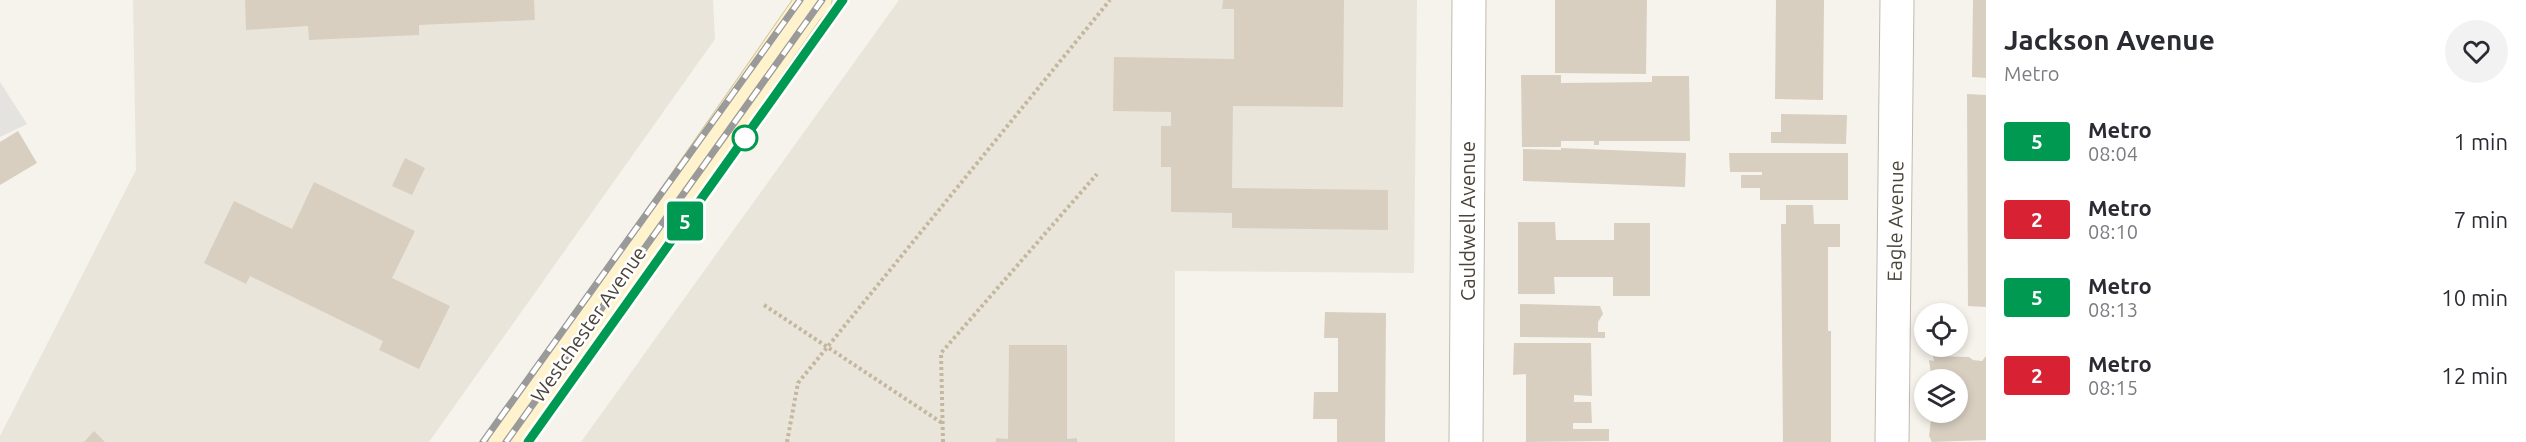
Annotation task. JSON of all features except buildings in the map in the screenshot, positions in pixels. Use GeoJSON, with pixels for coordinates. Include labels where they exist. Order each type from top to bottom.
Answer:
{"type":"FeatureCollection","features":[{"type":"Feature","properties":{"kind":"main road","name":"Westchester Avenue"},"geometry":{"type":"LineString","coordinates":[[505,442],[808,3]]}},
{"type":"Feature","properties":{"kind":"street","name":"Cauldwell Avenue"},"geometry":{"type":"LineString","coordinates":[[1466,442],[1468,0]]}},
{"type":"Feature","properties":{"kind":"street","name":"Eagle Avenue"},"geometry":{"type":"LineString","coordinates":[[1892,442],[1897,0]]}},
{"type":"Feature","properties":{"kind":"path"},"geometry":{"type":"LineString","coordinates":[[787,442],[798,383],[1110,0]]}},
{"type":"Feature","properties":{"kind":"path"},"geometry":{"type":"LineString","coordinates":[[944,442],[941,353],[1097,174]]}},
{"type":"Feature","properties":{"kind":"path"},"geometry":{"type":"LineString","coordinates":[[764,305],[943,423]]}},
{"type":"Feature","properties":{"kind":"shaded area"},"geometry":{"type":"Polygon","coordinates":[[[133,0],[713,0],[715,39],[429,442],[0,442],[0,436],[136,170],[133,0]]]}},
{"type":"Feature","properties":{"kind":"shaded area"},"geometry":{"type":"Polygon","coordinates":[[[899,0],[1417,0],[1414,273],[1175,271],[1175,442],[581,442],[899,0]]]}},
{"type":"Feature","properties":{"kind":"shaded area"},"geometry":{"type":"Polygon","coordinates":[[[0,82],[27,124],[0,137],[0,82]]]}},
{"type":"Feature","properties":{"kind":"railway"},"geometry":{"type":"LineString","coordinates":[[483,442],[800,0]]}},
{"type":"Feature","properties":{"kind":"railway"},"geometry":{"type":"LineString","coordinates":[[506,442],[822,0]]}},
{"type":"Feature","properties":{"kind":"railway"},"geometry":{"type":"LineString","coordinates":[[528,442],[843,0]]}},
{"type":"Feature","properties":{"kind":"metro line","name":"5"},"geometry":{"type":"LineString","coordinates":[[528,442],[843,0]]}}]}
